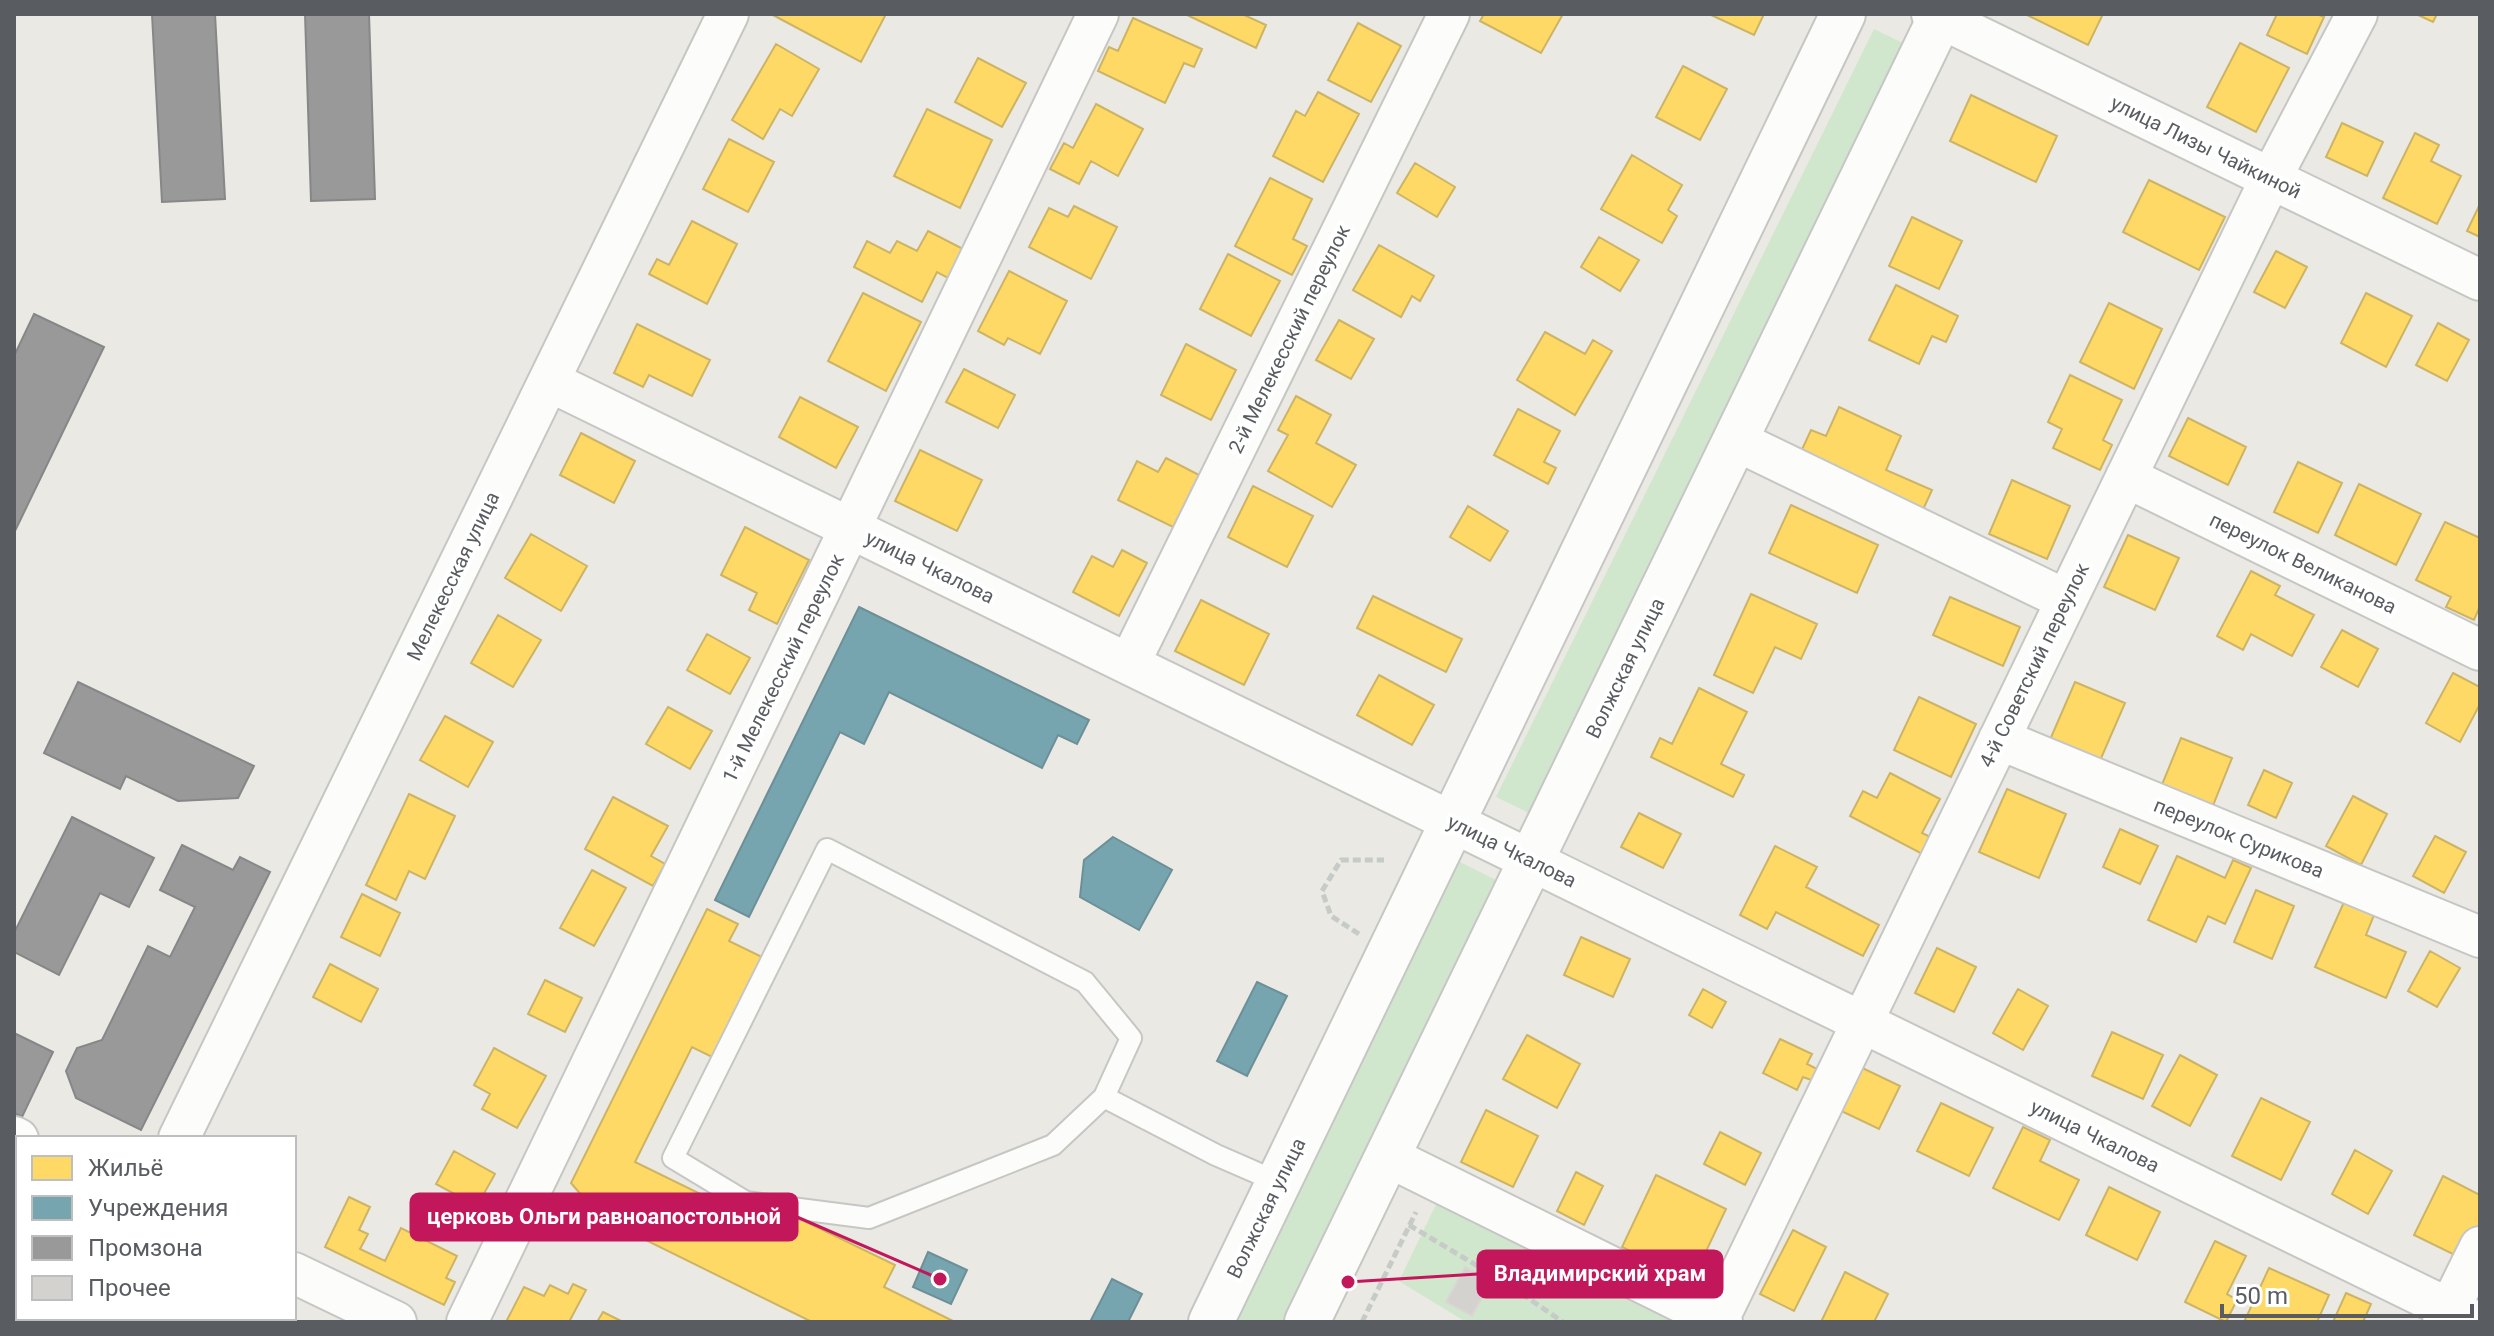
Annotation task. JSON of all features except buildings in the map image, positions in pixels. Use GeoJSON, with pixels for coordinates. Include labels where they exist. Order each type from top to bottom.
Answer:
{"type":"FeatureCollection","features":[{"type":"Feature","properties":{"kind":"main road","name":"Волжская улица"},"geometry":{"type":"LineString","coordinates":[[1211,1322],[1843,14]]}},
{"type":"Feature","properties":{"kind":"main road","name":"Волжская улица"},"geometry":{"type":"LineString","coordinates":[[1307,1322],[1938,15]]}},
{"type":"Feature","properties":{"kind":"street","name":"Мелекесская улица"},"geometry":{"type":"LineString","coordinates":[[180,1136],[728,14]]}},
{"type":"Feature","properties":{"kind":"street","name":"1-й Мелекесский переулок"},"geometry":{"type":"LineString","coordinates":[[467,1322],[1098,14]]}},
{"type":"Feature","properties":{"kind":"street","name":"2-й Мелекесский переулок"},"geometry":{"type":"LineString","coordinates":[[1129,664],[1449,14]]}},
{"type":"Feature","properties":{"kind":"street","name":"4-й Советский переулок"},"geometry":{"type":"LineString","coordinates":[[1720,1321],[2271,178],[2357,14]]}},
{"type":"Feature","properties":{"kind":"street","name":"улица Лизы Чайкиной"},"geometry":{"type":"LineString","coordinates":[[1938,15],[2480,280]]}},
{"type":"Feature","properties":{"kind":"street","name":"улица Чкалова"},"geometry":{"type":"LineString","coordinates":[[549,381],[1862,1022],[2456,1318]]}},
{"type":"Feature","properties":{"kind":"street"},"geometry":{"type":"LineString","coordinates":[[1735,440],[2066,600]]}},
{"type":"Feature","properties":{"kind":"street","name":"переулок Великанова"},"geometry":{"type":"LineString","coordinates":[[2126,477],[2480,650]]}},
{"type":"Feature","properties":{"kind":"street","name":"переулок Сурикова"},"geometry":{"type":"LineString","coordinates":[[1999,739],[2480,937]]}},
{"type":"Feature","properties":{"kind":"street"},"geometry":{"type":"LineString","coordinates":[[1387,1156],[1720,1321]]}},
{"type":"Feature","properties":{"kind":"street"},"geometry":{"type":"LineString","coordinates":[[2456,1318],[2480,1247]]}},
{"type":"Feature","properties":{"kind":"street"},"geometry":{"type":"LineString","coordinates":[[296,1274],[396,1322]]}},
{"type":"Feature","properties":{"kind":"lane"},"geometry":{"type":"LineString","coordinates":[[827,849],[1085,982],[1131,1038],[1104,1097],[1053,1145],[869,1218],[746,1202],[673,1158],[827,849]]}},
{"type":"Feature","properties":{"kind":"lane"},"geometry":{"type":"LineString","coordinates":[[1104,1097],[1216,1155],[1278,1182]]}},
{"type":"Feature","properties":{"kind":"path"},"geometry":{"type":"LineString","coordinates":[[1360,935],[1331,916],[1322,891],[1341,860],[1384,860]]}},
{"type":"Feature","properties":{"kind":"path"},"geometry":{"type":"LineString","coordinates":[[1362,1322],[1432,1179]]}},
{"type":"Feature","properties":{"kind":"path"},"geometry":{"type":"LineString","coordinates":[[1409,1225],[1506,1283],[1563,1322]]}},
{"type":"Feature","properties":{"kind":"green space"},"geometry":{"type":"Polygon","coordinates":[[[1874,29],[1913,48],[1535,816],[1496,797],[1874,29]]]}},
{"type":"Feature","properties":{"kind":"green space"},"geometry":{"type":"Polygon","coordinates":[[[1458,861],[1496,880],[1283,1322],[1236,1322],[1458,861]]]}},
{"type":"Feature","properties":{"kind":"green space"},"geometry":{"type":"Polygon","coordinates":[[[1443,1190],[1713,1322],[1466,1322],[1399,1281],[1443,1190]]]}},
{"type":"Feature","properties":{"kind":"place","name":"церковь Ольги равноапостольной"},"geometry":{"type":"Point","coordinates":[940,1279]}},
{"type":"Feature","properties":{"kind":"place","name":"Владимирский храм"},"geometry":{"type":"Point","coordinates":[1348,1282]}}]}
